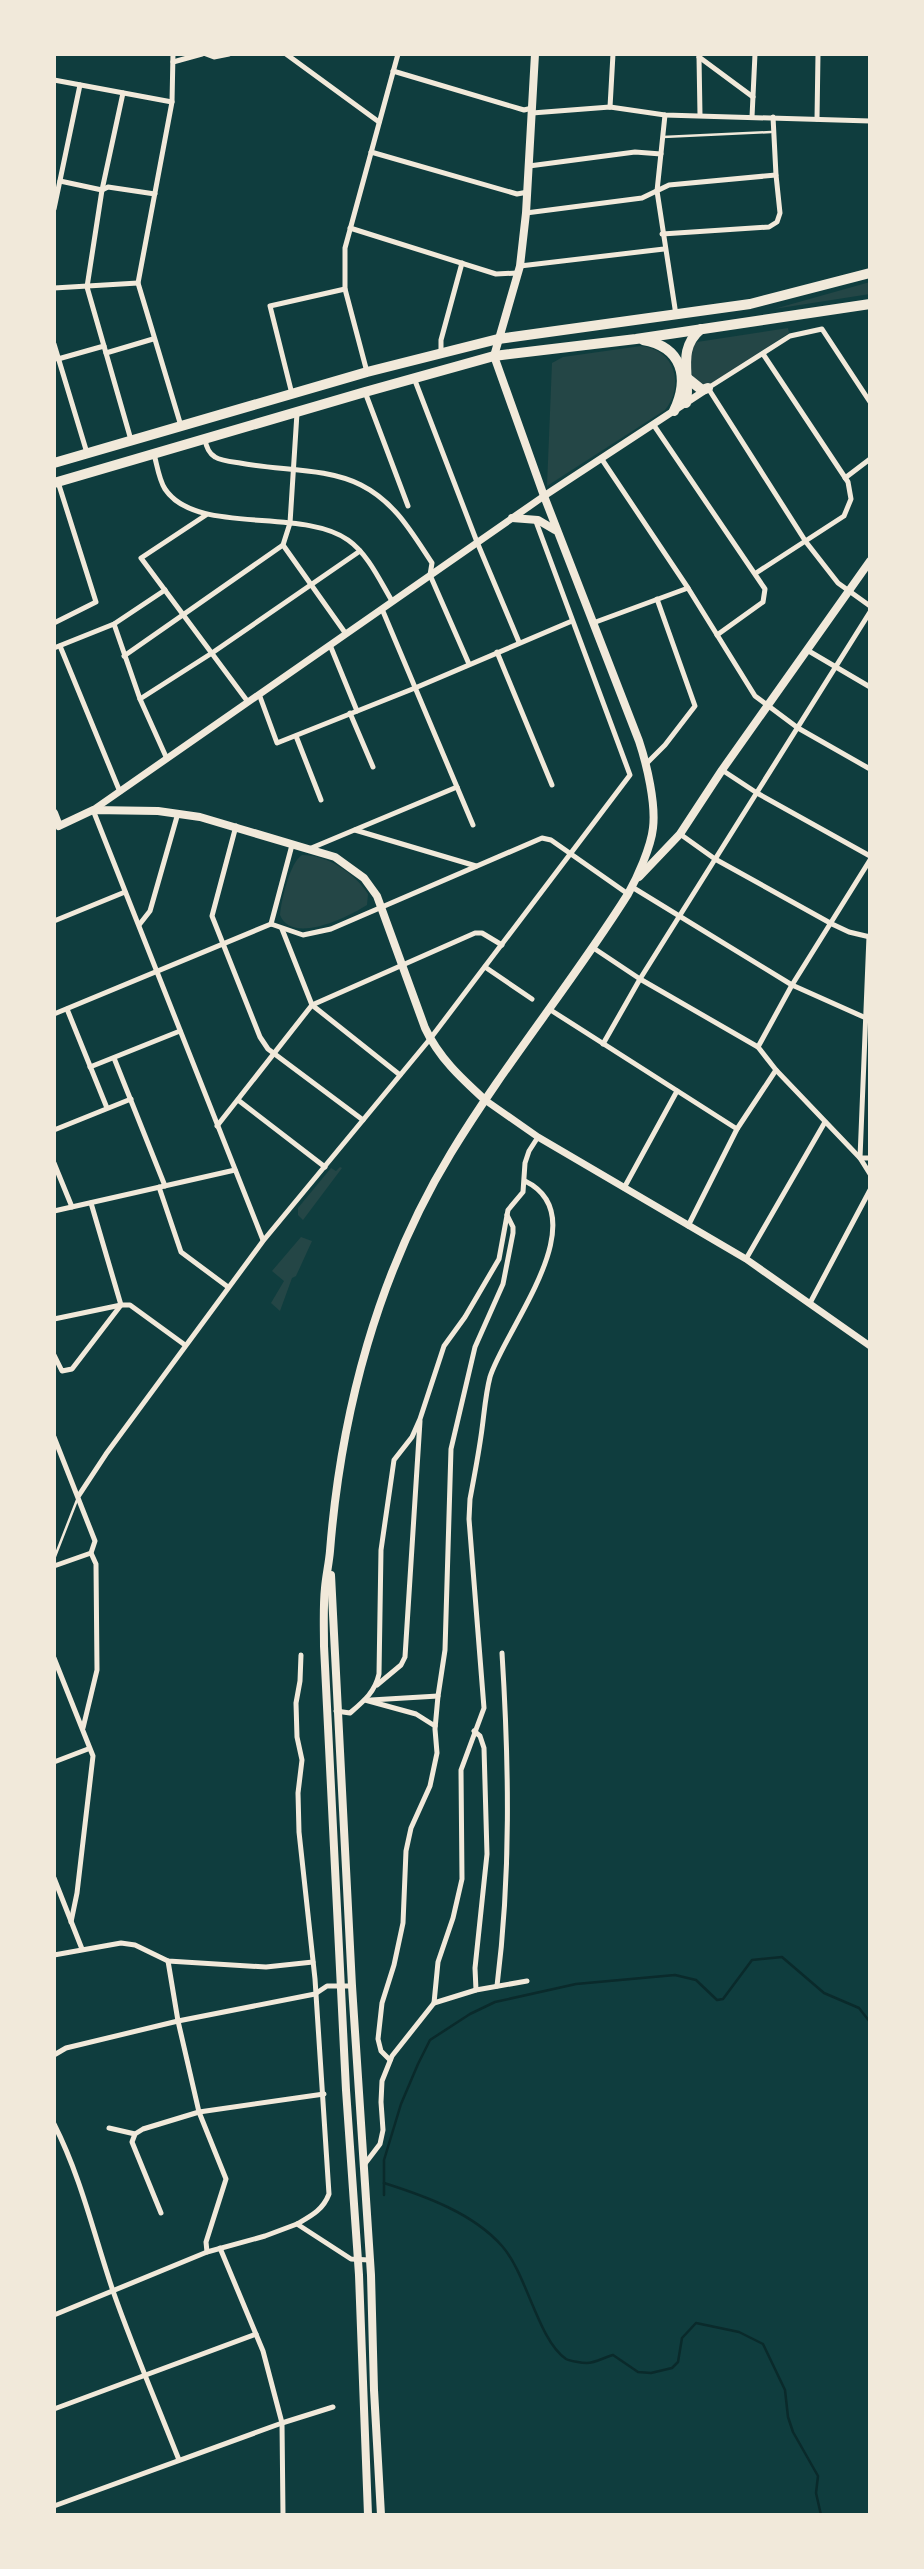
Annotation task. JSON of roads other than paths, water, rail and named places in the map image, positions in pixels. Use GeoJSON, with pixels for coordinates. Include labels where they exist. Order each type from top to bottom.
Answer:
{"type":"FeatureCollection","features":[{"type":"Feature","properties":{"kind":"highway"},"geometry":{"type":"LineString","coordinates":[[54,463],[367,372],[498,339],[676,315],[780,297],[870,273]]}},
{"type":"Feature","properties":{"kind":"highway"},"geometry":{"type":"LineString","coordinates":[[56,482],[494,356],[870,304]]}},
{"type":"Feature","properties":{"kind":"highway"},"geometry":{"type":"LineString","coordinates":[[686,403],[686,350],[702,329]]}},
{"type":"Feature","properties":{"kind":"highway"},"geometry":{"type":"LineString","coordinates":[[636,338],[665,346],[676,359],[682,385],[674,411]]}},
{"type":"Feature","properties":{"kind":"highway"},"geometry":{"type":"LineString","coordinates":[[687,378],[695,387],[702,390],[708,388]]}},
{"type":"Feature","properties":{"kind":"highway"},"geometry":{"type":"LineString","coordinates":[[136,439],[149,455]]}},
{"type":"Feature","properties":{"kind":"main road"},"geometry":{"type":"LineString","coordinates":[[535,54],[527,213],[519,270],[494,356],[557,532],[646,764],[653,828],[632,887]]}},
{"type":"Feature","properties":{"kind":"main road"},"geometry":{"type":"LineString","coordinates":[[512,518],[535,519],[548,524],[557,532]]}},
{"type":"Feature","properties":{"kind":"main road"},"geometry":{"type":"LineString","coordinates":[[368,2515],[358,2260],[324,1624],[332,1517],[344,1440],[357,1381],[399,1259],[431,1189],[452,1151],[632,887],[680,834],[870,561]]}},
{"type":"Feature","properties":{"kind":"main road"},"geometry":{"type":"LineString","coordinates":[[54,813],[57,827],[93,810],[178,813],[236,826],[335,857],[358,872],[369,883],[382,907],[430,1039],[450,1067],[485,1100]]}},
{"type":"Feature","properties":{"kind":"main road"},"geometry":{"type":"LineString","coordinates":[[330,1554],[336,1711],[364,2165],[381,2515]]}},
{"type":"Feature","properties":{"kind":"main road"},"geometry":{"type":"LineString","coordinates":[[334,1833],[343,1833]]}},
{"type":"Feature","properties":{"kind":"street"},"geometry":{"type":"LineString","coordinates":[[173,54],[172,102],[138,283],[181,426]]}},
{"type":"Feature","properties":{"kind":"street"},"geometry":{"type":"LineString","coordinates":[[173,62],[204,54],[214,57],[229,54]]}},
{"type":"Feature","properties":{"kind":"street"},"geometry":{"type":"LineString","coordinates":[[286,54],[379,122]]}},
{"type":"Feature","properties":{"kind":"street"},"geometry":{"type":"LineString","coordinates":[[367,372],[345,289],[345,248],[398,54]]}},
{"type":"Feature","properties":{"kind":"street"},"geometry":{"type":"LineString","coordinates":[[610,107],[613,54]]}},
{"type":"Feature","properties":{"kind":"street"},"geometry":{"type":"LineString","coordinates":[[752,117],[755,54]]}},
{"type":"Feature","properties":{"kind":"street"},"geometry":{"type":"LineString","coordinates":[[817,119],[818,54]]}},
{"type":"Feature","properties":{"kind":"street"},"geometry":{"type":"LineString","coordinates":[[698,55],[753,97]]}},
{"type":"Feature","properties":{"kind":"street"},"geometry":{"type":"LineString","coordinates":[[698,55],[700,116]]}},
{"type":"Feature","properties":{"kind":"street"},"geometry":{"type":"LineString","coordinates":[[393,71],[532,111],[610,107],[665,115],[870,121]]}},
{"type":"Feature","properties":{"kind":"street"},"geometry":{"type":"LineString","coordinates":[[54,80],[172,102]]}},
{"type":"Feature","properties":{"kind":"street"},"geometry":{"type":"LineString","coordinates":[[54,209],[80,85]]}},
{"type":"Feature","properties":{"kind":"street"},"geometry":{"type":"LineString","coordinates":[[123,93],[102,190],[87,287],[106,353],[136,439]]}},
{"type":"Feature","properties":{"kind":"street"},"geometry":{"type":"LineString","coordinates":[[665,115],[657,191],[676,315]]}},
{"type":"Feature","properties":{"kind":"street"},"geometry":{"type":"LineString","coordinates":[[662,234],[769,227],[777,222],[780,213],[773,117]]}},
{"type":"Feature","properties":{"kind":"street"},"geometry":{"type":"LineString","coordinates":[[371,152],[517,194],[527,192]]}},
{"type":"Feature","properties":{"kind":"street"},"geometry":{"type":"LineString","coordinates":[[529,166],[635,152],[661,154]]}},
{"type":"Feature","properties":{"kind":"street"},"geometry":{"type":"LineString","coordinates":[[527,213],[642,198],[669,185],[776,175]]}},
{"type":"Feature","properties":{"kind":"street"},"geometry":{"type":"LineString","coordinates":[[59,177],[102,190],[108,187],[155,194]]}},
{"type":"Feature","properties":{"kind":"street"},"geometry":{"type":"LineString","coordinates":[[349,228],[496,274],[664,249]]}},
{"type":"Feature","properties":{"kind":"street"},"geometry":{"type":"LineString","coordinates":[[441,353],[441,340],[462,263]]}},
{"type":"Feature","properties":{"kind":"street"},"geometry":{"type":"LineString","coordinates":[[54,288],[138,283]]}},
{"type":"Feature","properties":{"kind":"street"},"geometry":{"type":"LineString","coordinates":[[292,394],[270,306],[345,289]]}},
{"type":"Feature","properties":{"kind":"street"},"geometry":{"type":"LineString","coordinates":[[263,1241],[93,810],[601,457],[790,336],[822,329],[870,402]]}},
{"type":"Feature","properties":{"kind":"street"},"geometry":{"type":"LineString","coordinates":[[106,353],[153,339]]}},
{"type":"Feature","properties":{"kind":"street"},"geometry":{"type":"LineString","coordinates":[[58,359],[104,345]]}},
{"type":"Feature","properties":{"kind":"street"},"geometry":{"type":"LineString","coordinates":[[55,348],[87,453]]}},
{"type":"Feature","properties":{"kind":"street"},"geometry":{"type":"LineString","coordinates":[[756,573],[844,516],[848,511],[851,493],[845,478],[763,354]]}},
{"type":"Feature","properties":{"kind":"street"},"geometry":{"type":"LineString","coordinates":[[414,378],[519,642]]}},
{"type":"Feature","properties":{"kind":"street"},"geometry":{"type":"LineString","coordinates":[[708,388],[806,542],[838,583],[870,606]]}},
{"type":"Feature","properties":{"kind":"street"},"geometry":{"type":"LineString","coordinates":[[365,392],[408,506]]}},
{"type":"Feature","properties":{"kind":"street"},"geometry":{"type":"LineString","coordinates":[[124,656],[283,545],[290,523],[297,412]]}},
{"type":"Feature","properties":{"kind":"street"},"geometry":{"type":"LineString","coordinates":[[653,424],[756,573],[766,592],[763,602],[717,635]]}},
{"type":"Feature","properties":{"kind":"street"},"geometry":{"type":"LineString","coordinates":[[205,439],[209,451],[216,458],[337,476],[372,491],[398,513],[432,563],[430,575],[469,664]]}},
{"type":"Feature","properties":{"kind":"street"},"geometry":{"type":"LineString","coordinates":[[149,455],[164,488],[173,498],[206,515],[290,523],[324,529],[347,539],[360,551],[392,601]]}},
{"type":"Feature","properties":{"kind":"street"},"geometry":{"type":"LineString","coordinates":[[601,457],[688,587],[755,696],[798,728],[870,769]]}},
{"type":"Feature","properties":{"kind":"street"},"geometry":{"type":"LineString","coordinates":[[845,478],[870,459]]}},
{"type":"Feature","properties":{"kind":"street"},"geometry":{"type":"LineString","coordinates":[[54,623],[96,603],[56,482]]}},
{"type":"Feature","properties":{"kind":"street"},"geometry":{"type":"LineString","coordinates":[[206,515],[142,558],[247,702]]}},
{"type":"Feature","properties":{"kind":"street"},"geometry":{"type":"LineString","coordinates":[[79,1495],[106,1454],[263,1241],[430,1039],[630,775],[535,519]]}},
{"type":"Feature","properties":{"kind":"street"},"geometry":{"type":"LineString","coordinates":[[283,545],[346,634]]}},
{"type":"Feature","properties":{"kind":"street"},"geometry":{"type":"LineString","coordinates":[[140,699],[360,551]]}},
{"type":"Feature","properties":{"kind":"street"},"geometry":{"type":"LineString","coordinates":[[593,623],[688,587]]}},
{"type":"Feature","properties":{"kind":"street"},"geometry":{"type":"LineString","coordinates":[[120,792],[57,647],[114,624],[165,590]]}},
{"type":"Feature","properties":{"kind":"street"},"geometry":{"type":"LineString","coordinates":[[646,764],[665,745],[695,706],[657,598]]}},
{"type":"Feature","properties":{"kind":"street"},"geometry":{"type":"LineString","coordinates":[[382,609],[473,825]]}},
{"type":"Feature","properties":{"kind":"street"},"geometry":{"type":"LineString","coordinates":[[603,1044],[640,979],[870,612]]}},
{"type":"Feature","properties":{"kind":"street"},"geometry":{"type":"LineString","coordinates":[[259,694],[277,743],[572,621]]}},
{"type":"Feature","properties":{"kind":"street"},"geometry":{"type":"LineString","coordinates":[[114,624],[140,699],[167,759]]}},
{"type":"Feature","properties":{"kind":"street"},"geometry":{"type":"LineString","coordinates":[[330,645],[357,710]]}},
{"type":"Feature","properties":{"kind":"street"},"geometry":{"type":"LineString","coordinates":[[807,650],[870,687]]}},
{"type":"Feature","properties":{"kind":"street"},"geometry":{"type":"LineString","coordinates":[[497,652],[552,785]]}},
{"type":"Feature","properties":{"kind":"street"},"geometry":{"type":"LineString","coordinates":[[350,713],[373,767]]}},
{"type":"Feature","properties":{"kind":"street"},"geometry":{"type":"LineString","coordinates":[[296,736],[321,800]]}},
{"type":"Feature","properties":{"kind":"street"},"geometry":{"type":"LineString","coordinates":[[722,771],[870,858],[832,924],[792,985],[758,1047]]}},
{"type":"Feature","properties":{"kind":"street"},"geometry":{"type":"LineString","coordinates":[[309,849],[457,787]]}},
{"type":"Feature","properties":{"kind":"street"},"geometry":{"type":"LineString","coordinates":[[139,925],[150,911],[178,813]]}},
{"type":"Feature","properties":{"kind":"street"},"geometry":{"type":"LineString","coordinates":[[236,826],[212,912],[222,944],[260,1037],[274,1053],[363,1120]]}},
{"type":"Feature","properties":{"kind":"street"},"geometry":{"type":"LineString","coordinates":[[355,830],[476,866]]}},
{"type":"Feature","properties":{"kind":"street"},"geometry":{"type":"LineString","coordinates":[[680,834],[715,859],[832,924],[869,937],[860,1158]]}},
{"type":"Feature","properties":{"kind":"street"},"geometry":{"type":"LineString","coordinates":[[54,1014],[271,924],[303,935],[319,933],[542,838],[551,840],[570,855],[632,887],[792,985],[866,1018]]}},
{"type":"Feature","properties":{"kind":"street"},"geometry":{"type":"LineString","coordinates":[[271,924],[292,845]]}},
{"type":"Feature","properties":{"kind":"street"},"geometry":{"type":"LineString","coordinates":[[54,921],[125,892]]}},
{"type":"Feature","properties":{"kind":"street"},"geometry":{"type":"LineString","coordinates":[[282,929],[312,1005],[400,1075]]}},
{"type":"Feature","properties":{"kind":"street"},"geometry":{"type":"LineString","coordinates":[[217,1126],[312,1005],[478,933],[502,945]]}},
{"type":"Feature","properties":{"kind":"street"},"geometry":{"type":"LineString","coordinates":[[592,947],[640,979],[758,1047],[776,1070],[860,1158],[870,1174]]}},
{"type":"Feature","properties":{"kind":"street"},"geometry":{"type":"LineString","coordinates":[[485,967],[532,999]]}},
{"type":"Feature","properties":{"kind":"street"},"geometry":{"type":"LineString","coordinates":[[67,1009],[107,1108]]}},
{"type":"Feature","properties":{"kind":"street"},"geometry":{"type":"LineString","coordinates":[[549,1009],[737,1129]]}},
{"type":"Feature","properties":{"kind":"street"},"geometry":{"type":"LineString","coordinates":[[90,1067],[180,1031]]}},
{"type":"Feature","properties":{"kind":"street"},"geometry":{"type":"LineString","coordinates":[[114,1058],[162,1187],[181,1252],[228,1287]]}},
{"type":"Feature","properties":{"kind":"street"},"geometry":{"type":"LineString","coordinates":[[688,1226],[737,1129],[776,1070]]}},
{"type":"Feature","properties":{"kind":"street"},"geometry":{"type":"LineString","coordinates":[[624,1188],[677,1091]]}},
{"type":"Feature","properties":{"kind":"street"},"geometry":{"type":"LineString","coordinates":[[54,1130],[131,1099]]}},
{"type":"Feature","properties":{"kind":"street"},"geometry":{"type":"LineString","coordinates":[[237,1100],[325,1167]]}},
{"type":"Feature","properties":{"kind":"street"},"geometry":{"type":"LineString","coordinates":[[485,1100],[538,1137],[746,1259],[870,1346]]}},
{"type":"Feature","properties":{"kind":"street"},"geometry":{"type":"LineString","coordinates":[[746,1259],[825,1122]]}},
{"type":"Feature","properties":{"kind":"street"},"geometry":{"type":"LineString","coordinates":[[377,1685],[381,1550],[394,1460],[412,1437],[420,1419],[444,1346],[465,1317],[499,1259],[507,1215],[511,1203],[523,1192],[525,1163],[538,1137]]}},
{"type":"Feature","properties":{"kind":"street"},"geometry":{"type":"LineString","coordinates":[[860,1158],[870,1158]]}},
{"type":"Feature","properties":{"kind":"street"},"geometry":{"type":"LineString","coordinates":[[54,1163],[72,1207]]}},
{"type":"Feature","properties":{"kind":"street"},"geometry":{"type":"LineString","coordinates":[[54,1211],[235,1170]]}},
{"type":"Feature","properties":{"kind":"street"},"geometry":{"type":"LineString","coordinates":[[364,2165],[380,2144],[383,2130],[382,2081],[390,2060],[433,2003],[438,1962],[462,1879],[461,1770],[484,1708],[470,1499],[489,1380],[498,1353],[530,1299],[545,1266],[549,1249],[551,1217],[548,1202],[542,1193],[525,1181]]}},
{"type":"Feature","properties":{"kind":"street"},"geometry":{"type":"LineString","coordinates":[[810,1303],[870,1191]]}},
{"type":"Feature","properties":{"kind":"street"},"geometry":{"type":"LineString","coordinates":[[91,1203],[121,1305]]}},
{"type":"Feature","properties":{"kind":"street"},"geometry":{"type":"LineString","coordinates":[[390,2060],[382,2051],[378,2039],[382,2003],[403,1923],[406,1850],[411,1828],[430,1786],[437,1753],[435,1729],[445,1650],[452,1449],[475,1347],[503,1284],[513,1233],[507,1215]]}},
{"type":"Feature","properties":{"kind":"street"},"geometry":{"type":"LineString","coordinates":[[55,1360],[62,1371],[72,1369],[121,1305]]}},
{"type":"Feature","properties":{"kind":"street"},"geometry":{"type":"LineString","coordinates":[[54,1319],[130,1305],[185,1345]]}},
{"type":"Feature","properties":{"kind":"street"},"geometry":{"type":"LineString","coordinates":[[336,1711],[350,1713],[401,1665],[405,1657],[420,1419]]}},
{"type":"Feature","properties":{"kind":"street"},"geometry":{"type":"LineString","coordinates":[[54,1437],[94,1535],[91,1553],[54,1566]]}},
{"type":"Feature","properties":{"kind":"street"},"geometry":{"type":"LineString","coordinates":[[83,1728],[97,1671],[98,1652],[96,1564],[91,1553]]}},
{"type":"Feature","properties":{"kind":"street"},"geometry":{"type":"LineString","coordinates":[[497,1986],[505,1927],[509,1841],[502,1653]]}},
{"type":"Feature","properties":{"kind":"street"},"geometry":{"type":"LineString","coordinates":[[54,2315],[206,2252],[297,2224],[317,2213],[329,2194],[315,1979],[299,1832],[298,1793],[302,1760],[296,1737],[296,1703],[301,1655]]}},
{"type":"Feature","properties":{"kind":"street"},"geometry":{"type":"LineString","coordinates":[[54,1658],[83,1728],[92,1760],[77,1893],[71,1922]]}},
{"type":"Feature","properties":{"kind":"street"},"geometry":{"type":"LineString","coordinates":[[365,1700],[438,1696]]}},
{"type":"Feature","properties":{"kind":"street"},"geometry":{"type":"LineString","coordinates":[[365,1700],[416,1714],[435,1726],[435,1729]]}},
{"type":"Feature","properties":{"kind":"street"},"geometry":{"type":"LineString","coordinates":[[474,1731],[480,1736],[484,1748],[486,1854],[475,1990]]}},
{"type":"Feature","properties":{"kind":"street"},"geometry":{"type":"LineString","coordinates":[[54,1762],[88,1749]]}},
{"type":"Feature","properties":{"kind":"street"},"geometry":{"type":"LineString","coordinates":[[54,1878],[82,1949]]}},
{"type":"Feature","properties":{"kind":"street"},"geometry":{"type":"LineString","coordinates":[[54,1955],[121,1943],[135,1945],[168,1961],[266,1967],[313,1962]]}},
{"type":"Feature","properties":{"kind":"street"},"geometry":{"type":"LineString","coordinates":[[168,1961],[178,2021],[199,2112],[226,2179],[206,2242],[206,2252]]}},
{"type":"Feature","properties":{"kind":"street"},"geometry":{"type":"LineString","coordinates":[[315,1979],[327,1986],[352,1986]]}},
{"type":"Feature","properties":{"kind":"street"},"geometry":{"type":"LineString","coordinates":[[433,2003],[475,1990],[527,1981]]}},
{"type":"Feature","properties":{"kind":"street"},"geometry":{"type":"LineString","coordinates":[[54,2055],[66,2048],[178,2021],[314,1994],[327,1986]]}},
{"type":"Feature","properties":{"kind":"street"},"geometry":{"type":"LineString","coordinates":[[161,2213],[132,2142],[135,2134],[143,2129],[199,2112],[324,2094]]}},
{"type":"Feature","properties":{"kind":"street"},"geometry":{"type":"LineString","coordinates":[[54,2124],[90,2213],[113,2291],[178,2460]]}},
{"type":"Feature","properties":{"kind":"street"},"geometry":{"type":"LineString","coordinates":[[109,2128],[135,2134]]}},
{"type":"Feature","properties":{"kind":"street"},"geometry":{"type":"LineString","coordinates":[[297,2224],[331,2247],[358,2260],[369,2260]]}},
{"type":"Feature","properties":{"kind":"street"},"geometry":{"type":"LineString","coordinates":[[220,2248],[263,2351],[282,2423],[283,2515]]}},
{"type":"Feature","properties":{"kind":"street"},"geometry":{"type":"LineString","coordinates":[[54,2409],[256,2334]]}},
{"type":"Feature","properties":{"kind":"street"},"geometry":{"type":"LineString","coordinates":[[54,2506],[333,2407]]}},
{"type":"Feature","properties":{"kind":"lane"},"geometry":{"type":"LineString","coordinates":[[663,137],[774,132]]}},
{"type":"Feature","properties":{"kind":"lane"},"geometry":{"type":"LineString","coordinates":[[54,1559],[79,1495]]}},
{"type":"Feature","properties":{"kind":"waterway"},"geometry":{"type":"LineString","coordinates":[[384,2195],[384,2160],[401,2104],[430,2040],[470,2014],[495,2002],[576,1984],[675,1975],[696,1980],[717,2000],[723,1999],[752,1960],[782,1957],[824,1993],[859,2008],[870,2022]]}},
{"type":"Feature","properties":{"kind":"waterway"},"geometry":{"type":"LineString","coordinates":[[384,2183],[448,2207],[490,2234],[511,2258],[548,2337],[566,2359],[590,2363],[613,2355],[638,2372],[651,2373],[672,2368],[678,2362],[682,2338],[696,2323],[739,2332],[763,2344],[785,2390],[788,2417],[793,2432],[818,2476],[816,2493],[821,2515]]}}]}
